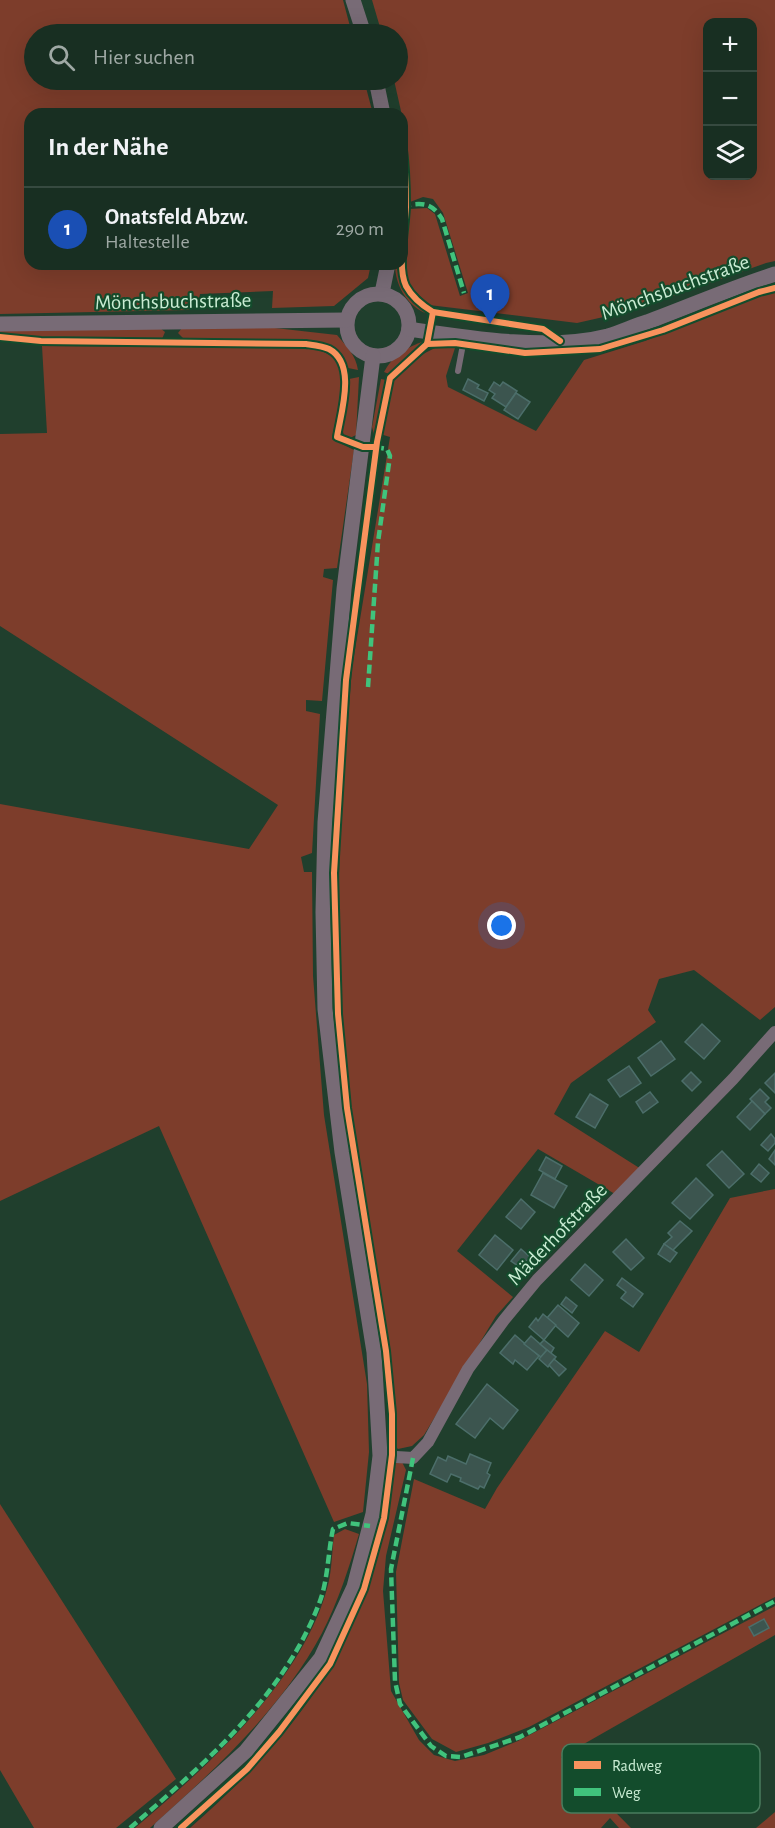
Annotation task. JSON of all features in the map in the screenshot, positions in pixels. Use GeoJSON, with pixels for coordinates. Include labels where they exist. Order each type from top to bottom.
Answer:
{"type":"FeatureCollection","features":[{"type":"Feature","properties":{"kind":"street"},"geometry":{"type":"LineString","coordinates":[[352,0],[360,24]]}},
{"type":"Feature","properties":{"kind":"street"},"geometry":{"type":"LineString","coordinates":[[378,90],[382,108]]}},
{"type":"Feature","properties":{"kind":"street"},"geometry":{"type":"LineString","coordinates":[[382,293],[386,270]]}},
{"type":"Feature","properties":{"kind":"street","name":"Mönchsbuchstraße"},"geometry":{"type":"LineString","coordinates":[[409,329],[465,337],[545,342],[608,336],[775,274]]}},
{"type":"Feature","properties":{"kind":"street"},"geometry":{"type":"LineString","coordinates":[[372,293],[382,293],[392,296],[406,310],[409,329],[400,346],[383,356],[373,356],[356,347],[346,330],[346,320],[349,311],[363,297],[372,293]]}},
{"type":"Feature","properties":{"kind":"street","name":"Mönchsbuchstraße"},"geometry":{"type":"LineString","coordinates":[[0,324],[346,320]]}},
{"type":"Feature","properties":{"kind":"street"},"geometry":{"type":"LineString","coordinates":[[161,1828],[246,1751],[321,1658],[354,1587],[373,1514],[380,1456],[374,1352],[342,1152],[325,1009],[323,912],[325,822],[343,601],[373,356]]}},
{"type":"Feature","properties":{"kind":"street","name":"Mäderhofstraße"},"geometry":{"type":"LineString","coordinates":[[380,1456],[413,1458],[428,1442],[468,1369],[537,1280],[720,1093],[775,1032]]}},
{"type":"Feature","properties":{"kind":"lane"},"geometry":{"type":"LineString","coordinates":[[458,371],[465,337]]}},
{"type":"Feature","properties":{"kind":"shaded area"},"geometry":{"type":"Polygon","coordinates":[[[0,0],[343,0],[349,24],[24,24],[24,90],[367,90],[371,108],[24,108],[24,270],[370,270],[368,278],[334,306],[272,308],[273,291],[200,294],[198,305],[188,310],[0,314],[0,0]]]}},
{"type":"Feature","properties":{"kind":"shaded area"},"geometry":{"type":"Polygon","coordinates":[[[372,0],[775,0],[775,261],[630,311],[577,323],[429,305],[412,288],[406,276],[409,209],[427,208],[435,214],[460,296],[468,293],[443,213],[433,199],[423,197],[410,202],[408,108],[400,108],[396,90],[408,90],[408,24],[379,24],[372,0]]]}},
{"type":"Feature","properties":{"kind":"shaded area"},"geometry":{"type":"Polygon","coordinates":[[[396,270],[400,270],[405,288],[425,313],[407,299],[399,286],[396,270]]]}},
{"type":"Feature","properties":{"kind":"shaded area"},"geometry":{"type":"Polygon","coordinates":[[[775,292],[775,1007],[760,1020],[694,970],[659,979],[648,1010],[656,1022],[571,1083],[554,1114],[641,1169],[615,1194],[538,1149],[457,1251],[513,1297],[496,1316],[424,1435],[412,1446],[398,1449],[395,1446],[390,1359],[352,1130],[342,1036],[337,949],[341,811],[352,668],[390,437],[380,434],[393,380],[425,353],[435,348],[455,348],[446,376],[448,387],[536,431],[584,360],[645,341],[756,296],[775,292]]]}},
{"type":"Feature","properties":{"kind":"shaded area"},"geometry":{"type":"Polygon","coordinates":[[[160,328],[165,332],[162,339],[142,340],[101,341],[0,334],[0,331],[160,328]]]}},
{"type":"Feature","properties":{"kind":"shaded area"},"geometry":{"type":"Polygon","coordinates":[[[182,328],[275,328],[337,335],[353,355],[358,370],[348,368],[342,356],[334,348],[311,340],[185,340],[178,333],[182,328]]]}},
{"type":"Feature","properties":{"kind":"shaded area"},"geometry":{"type":"Polygon","coordinates":[[[425,341],[389,374],[384,372],[401,352],[425,341]]]}},
{"type":"Feature","properties":{"kind":"shaded area"},"geometry":{"type":"Polygon","coordinates":[[[42,346],[311,348],[334,358],[341,371],[341,390],[332,439],[354,450],[337,568],[324,569],[323,577],[333,580],[322,701],[306,700],[306,711],[320,714],[312,853],[301,857],[304,872],[312,872],[313,976],[324,1115],[367,1384],[369,1452],[363,1512],[334,1522],[159,1126],[0,1201],[0,804],[249,849],[278,805],[0,626],[0,434],[47,433],[42,346]]]}},
{"type":"Feature","properties":{"kind":"shaded area"},"geometry":{"type":"Polygon","coordinates":[[[359,377],[356,435],[350,438],[344,435],[341,426],[349,379],[359,377]]]}},
{"type":"Feature","properties":{"kind":"shaded area"},"geometry":{"type":"Polygon","coordinates":[[[381,379],[386,380],[374,434],[372,427],[381,379]]]}},
{"type":"Feature","properties":{"kind":"shaded area"},"geometry":{"type":"Polygon","coordinates":[[[775,1189],[775,1597],[529,1727],[488,1743],[456,1752],[432,1739],[403,1700],[399,1683],[396,1572],[414,1479],[485,1509],[605,1331],[639,1352],[730,1198],[775,1189]]]}},
{"type":"Feature","properties":{"kind":"shaded area"},"geometry":{"type":"Polygon","coordinates":[[[394,1462],[402,1462],[406,1470],[386,1556],[383,1591],[391,1691],[419,1740],[434,1755],[455,1761],[484,1755],[518,1741],[775,1606],[775,1635],[584,1744],[562,1744],[562,1813],[616,1813],[631,1828],[619,1828],[610,1818],[601,1828],[190,1828],[233,1789],[270,1749],[303,1709],[331,1666],[354,1621],[372,1573],[386,1520],[394,1462]]]}},
{"type":"Feature","properties":{"kind":"shaded area"},"geometry":{"type":"Polygon","coordinates":[[[0,1504],[176,1779],[116,1828],[34,1828],[0,1770],[0,1504]]]}},
{"type":"Feature","properties":{"kind":"shaded area"},"geometry":{"type":"Polygon","coordinates":[[[345,1529],[359,1534],[343,1585],[322,1633],[287,1688],[245,1738],[174,1806],[150,1828],[135,1828],[221,1749],[250,1719],[275,1688],[298,1654],[316,1620],[328,1585],[334,1535],[345,1529]]]}},
{"type":"Feature","properties":{"kind":"shaded area"},"geometry":{"type":"Polygon","coordinates":[[[775,1812],[775,1828],[756,1828],[775,1812]]]}},
{"type":"Feature","properties":{"kind":"building"},"geometry":{"type":"Polygon","coordinates":[[[468,379],[479,385],[477,388],[488,393],[484,401],[463,390],[468,379]]]}},
{"type":"Feature","properties":{"kind":"building"},"geometry":{"type":"Polygon","coordinates":[[[494,382],[500,386],[503,382],[517,391],[506,407],[492,398],[495,394],[489,390],[494,382]]]}},
{"type":"Feature","properties":{"kind":"building"},"geometry":{"type":"Polygon","coordinates":[[[516,393],[530,402],[518,419],[504,410],[516,393]]]}},
{"type":"Feature","properties":{"kind":"building"},"geometry":{"type":"Polygon","coordinates":[[[702,1024],[720,1041],[704,1059],[685,1042],[702,1024]]]}},
{"type":"Feature","properties":{"kind":"building"},"geometry":{"type":"Polygon","coordinates":[[[661,1041],[675,1059],[651,1076],[638,1058],[661,1041]]]}},
{"type":"Feature","properties":{"kind":"building"},"geometry":{"type":"Polygon","coordinates":[[[629,1066],[641,1083],[620,1097],[608,1080],[629,1066]]]}},
{"type":"Feature","properties":{"kind":"building"},"geometry":{"type":"Polygon","coordinates":[[[691,1072],[701,1082],[692,1091],[682,1081],[691,1072]]]}},
{"type":"Feature","properties":{"kind":"building"},"geometry":{"type":"Polygon","coordinates":[[[775,1073],[775,1093],[765,1083],[775,1073]]]}},
{"type":"Feature","properties":{"kind":"building"},"geometry":{"type":"Polygon","coordinates":[[[760,1089],[769,1098],[765,1102],[771,1108],[765,1114],[750,1099],[760,1089]]]}},
{"type":"Feature","properties":{"kind":"building"},"geometry":{"type":"Polygon","coordinates":[[[650,1092],[658,1102],[643,1113],[636,1102],[650,1092]]]}},
{"type":"Feature","properties":{"kind":"building"},"geometry":{"type":"Polygon","coordinates":[[[590,1094],[608,1105],[595,1128],[576,1117],[590,1094]]]}},
{"type":"Feature","properties":{"kind":"building"},"geometry":{"type":"Polygon","coordinates":[[[752,1101],[765,1114],[750,1130],[737,1117],[752,1101]]]}},
{"type":"Feature","properties":{"kind":"building"},"geometry":{"type":"Polygon","coordinates":[[[771,1134],[775,1143],[768,1151],[761,1145],[771,1134]]]}},
{"type":"Feature","properties":{"kind":"building"},"geometry":{"type":"Polygon","coordinates":[[[775,1150],[775,1165],[769,1159],[775,1150]]]}},
{"type":"Feature","properties":{"kind":"building"},"geometry":{"type":"Polygon","coordinates":[[[722,1151],[744,1174],[729,1188],[707,1165],[722,1151]]]}},
{"type":"Feature","properties":{"kind":"building"},"geometry":{"type":"Polygon","coordinates":[[[546,1157],[562,1166],[555,1179],[539,1170],[546,1157]]]}},
{"type":"Feature","properties":{"kind":"building"},"geometry":{"type":"Polygon","coordinates":[[[759,1164],[769,1173],[761,1182],[751,1174],[759,1164]]]}},
{"type":"Feature","properties":{"kind":"building"},"geometry":{"type":"Polygon","coordinates":[[[543,1173],[567,1186],[554,1208],[531,1195],[543,1173]]]}},
{"type":"Feature","properties":{"kind":"building"},"geometry":{"type":"Polygon","coordinates":[[[696,1178],[713,1195],[690,1219],[672,1203],[696,1178]]]}},
{"type":"Feature","properties":{"kind":"building"},"geometry":{"type":"Polygon","coordinates":[[[521,1199],[535,1212],[521,1229],[506,1217],[521,1199]]]}},
{"type":"Feature","properties":{"kind":"building"},"geometry":{"type":"Polygon","coordinates":[[[680,1221],[692,1231],[673,1250],[664,1244],[672,1237],[668,1233],[680,1221]]]}},
{"type":"Feature","properties":{"kind":"building"},"geometry":{"type":"Polygon","coordinates":[[[495,1235],[513,1250],[497,1270],[479,1255],[495,1235]]]}},
{"type":"Feature","properties":{"kind":"building"},"geometry":{"type":"Polygon","coordinates":[[[626,1239],[644,1258],[631,1270],[613,1252],[626,1239]]]}},
{"type":"Feature","properties":{"kind":"building"},"geometry":{"type":"Polygon","coordinates":[[[664,1244],[677,1253],[670,1262],[658,1254],[664,1244]]]}},
{"type":"Feature","properties":{"kind":"building"},"geometry":{"type":"Polygon","coordinates":[[[521,1249],[530,1257],[521,1268],[511,1261],[521,1249]]]}},
{"type":"Feature","properties":{"kind":"building"},"geometry":{"type":"Polygon","coordinates":[[[585,1264],[603,1280],[589,1296],[571,1280],[585,1264]]]}},
{"type":"Feature","properties":{"kind":"building"},"geometry":{"type":"Polygon","coordinates":[[[622,1278],[643,1294],[633,1307],[621,1298],[626,1292],[617,1285],[622,1278]]]}},
{"type":"Feature","properties":{"kind":"building"},"geometry":{"type":"Polygon","coordinates":[[[566,1297],[577,1306],[572,1313],[561,1304],[566,1297]]]}},
{"type":"Feature","properties":{"kind":"building"},"geometry":{"type":"Polygon","coordinates":[[[558,1305],[579,1323],[568,1337],[547,1318],[558,1305]]]}},
{"type":"Feature","properties":{"kind":"building"},"geometry":{"type":"Polygon","coordinates":[[[543,1314],[556,1325],[544,1340],[529,1327],[536,1318],[538,1321],[543,1314]]]}},
{"type":"Feature","properties":{"kind":"building"},"geometry":{"type":"Polygon","coordinates":[[[515,1335],[539,1356],[527,1370],[515,1360],[513,1364],[500,1353],[515,1335]]]}},
{"type":"Feature","properties":{"kind":"building"},"geometry":{"type":"Polygon","coordinates":[[[531,1336],[547,1350],[541,1357],[524,1344],[531,1336]]]}},
{"type":"Feature","properties":{"kind":"building"},"geometry":{"type":"Polygon","coordinates":[[[544,1340],[554,1348],[551,1353],[540,1344],[544,1340]]]}},
{"type":"Feature","properties":{"kind":"building"},"geometry":{"type":"Polygon","coordinates":[[[547,1350],[556,1357],[548,1367],[539,1359],[547,1350]]]}},
{"type":"Feature","properties":{"kind":"building"},"geometry":{"type":"Polygon","coordinates":[[[554,1359],[566,1369],[559,1376],[549,1365],[554,1359]]]}},
{"type":"Feature","properties":{"kind":"building"},"geometry":{"type":"Polygon","coordinates":[[[487,1384],[518,1410],[503,1429],[490,1418],[475,1438],[456,1424],[487,1384]]]}},
{"type":"Feature","properties":{"kind":"building"},"geometry":{"type":"Polygon","coordinates":[[[470,1454],[491,1463],[487,1473],[490,1475],[484,1488],[480,1486],[478,1489],[451,1474],[447,1482],[430,1474],[438,1457],[446,1461],[448,1456],[466,1464],[470,1454]]]}},
{"type":"Feature","properties":{"kind":"building"},"geometry":{"type":"Polygon","coordinates":[[[764,1619],[769,1628],[754,1636],[749,1627],[764,1619]]]}},
{"type":"Feature","properties":{"kind":"marked path"},"geometry":{"type":"LineString","coordinates":[[408,205],[430,206],[442,219],[464,293]]}},
{"type":"Feature","properties":{"kind":"marked path"},"geometry":{"type":"LineString","coordinates":[[368,687],[378,542],[390,456],[387,449],[376,447]]}},
{"type":"Feature","properties":{"kind":"marked path"},"geometry":{"type":"LineString","coordinates":[[413,1458],[391,1569],[395,1681],[400,1704],[431,1746],[446,1756],[461,1757],[520,1737],[775,1601]]}},
{"type":"Feature","properties":{"kind":"marked path"},"geometry":{"type":"LineString","coordinates":[[130,1828],[186,1779],[240,1726],[286,1668],[305,1635],[320,1601],[325,1584],[333,1529],[348,1523],[370,1526]]}},
{"type":"Feature","properties":{"kind":"cycle path"},"geometry":{"type":"LineString","coordinates":[[402,270],[403,278],[411,294],[433,312],[543,329],[560,341]]}},
{"type":"Feature","properties":{"kind":"cycle path"},"geometry":{"type":"LineString","coordinates":[[427,344],[455,343],[525,353],[600,349],[663,330],[759,292],[775,288]]}},
{"type":"Feature","properties":{"kind":"cycle path"},"geometry":{"type":"LineString","coordinates":[[181,1828],[247,1769],[279,1732],[330,1664],[364,1589],[384,1518],[392,1455],[392,1414],[386,1351],[347,1108],[338,1014],[334,873],[346,680],[377,442],[390,378],[427,344],[433,312]]}},
{"type":"Feature","properties":{"kind":"cycle path"},"geometry":{"type":"LineString","coordinates":[[0,337],[41,341],[306,344],[324,347],[338,356],[345,377],[344,402],[337,437],[363,447],[376,447]]}},
{"type":"Feature","properties":{"kind":"place","name":"Onatsfeld Abzw."},"geometry":{"type":"Point","coordinates":[490,324]}}]}
